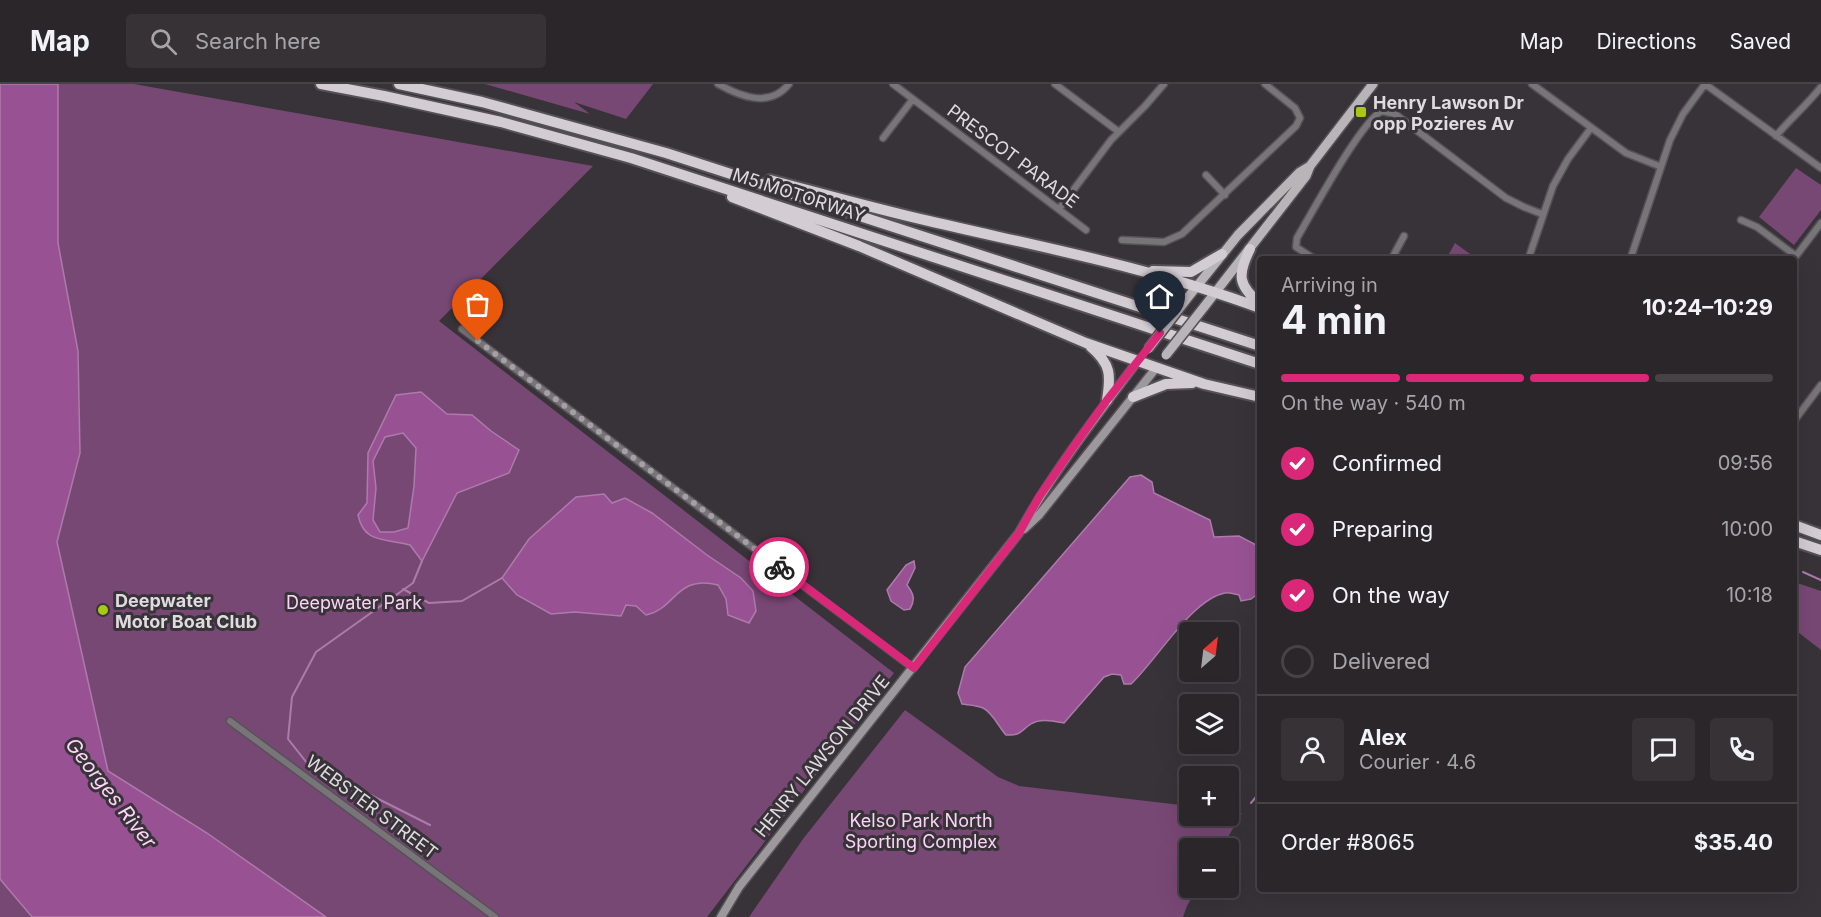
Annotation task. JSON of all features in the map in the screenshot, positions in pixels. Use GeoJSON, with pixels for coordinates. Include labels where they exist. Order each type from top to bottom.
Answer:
{"type":"FeatureCollection","features":[{"type":"Feature","properties":{"kind":"highway","name":"M5 MOTORWAY"},"geometry":{"type":"LineString","coordinates":[[321,84],[491,119],[631,158],[1257,363]]}},
{"type":"Feature","properties":{"kind":"highway","name":"M5 MOTORWAY"},"geometry":{"type":"LineString","coordinates":[[399,84],[493,105],[666,153],[1257,345]]}},
{"type":"Feature","properties":{"kind":"highway"},"geometry":{"type":"LineString","coordinates":[[666,153],[929,221],[1047,247],[1257,305]]}},
{"type":"Feature","properties":{"kind":"highway"},"geometry":{"type":"LineString","coordinates":[[631,158],[845,240],[1086,343],[1204,384],[1257,397]]}},
{"type":"Feature","properties":{"kind":"highway"},"geometry":{"type":"LineString","coordinates":[[1250,249],[1243,263],[1242,283],[1257,303]]}},
{"type":"Feature","properties":{"kind":"highway"},"geometry":{"type":"LineString","coordinates":[[1140,271],[1191,272],[1222,254]]}},
{"type":"Feature","properties":{"kind":"highway"},"geometry":{"type":"LineString","coordinates":[[1086,343],[1101,356],[1109,368],[1107,400]]}},
{"type":"Feature","properties":{"kind":"highway"},"geometry":{"type":"LineString","coordinates":[[1133,397],[1166,384],[1204,384]]}},
{"type":"Feature","properties":{"kind":"highway"},"geometry":{"type":"LineString","coordinates":[[1797,526],[1821,535]]}},
{"type":"Feature","properties":{"kind":"highway"},"geometry":{"type":"LineString","coordinates":[[1797,542],[1821,550]]}},
{"type":"Feature","properties":{"kind":"main road","name":"HENRY LAWSON DRIVE"},"geometry":{"type":"LineString","coordinates":[[1019,533],[1039,515],[1250,249],[1373,84]]}},
{"type":"Feature","properties":{"kind":"main road","name":"HENRY LAWSON DRIVE"},"geometry":{"type":"LineString","coordinates":[[721,917],[746,879],[1019,533],[1039,497],[1107,400],[1222,254],[1260,211],[1300,172],[1310,166]]}},
{"type":"Feature","properties":{"kind":"street"},"geometry":{"type":"LineString","coordinates":[[718,84],[727,89],[767,99],[779,95],[789,84]]}},
{"type":"Feature","properties":{"kind":"street","name":"PRESCOT PARADE"},"geometry":{"type":"LineString","coordinates":[[893,84],[1086,230]]}},
{"type":"Feature","properties":{"kind":"street"},"geometry":{"type":"LineString","coordinates":[[1056,84],[1119,132]]}},
{"type":"Feature","properties":{"kind":"street"},"geometry":{"type":"LineString","coordinates":[[1059,209],[1119,132],[1164,84]]}},
{"type":"Feature","properties":{"kind":"street"},"geometry":{"type":"LineString","coordinates":[[1122,240],[1164,242],[1188,230],[1299,121],[1300,114],[1295,108],[1264,84]]}},
{"type":"Feature","properties":{"kind":"street"},"geometry":{"type":"LineString","coordinates":[[1532,84],[1626,153],[1659,166]]}},
{"type":"Feature","properties":{"kind":"street"},"geometry":{"type":"LineString","coordinates":[[1631,256],[1659,166],[1670,140],[1683,114],[1705,84],[1821,168]]}},
{"type":"Feature","properties":{"kind":"street"},"geometry":{"type":"LineString","coordinates":[[1776,136],[1803,110],[1821,87]]}},
{"type":"Feature","properties":{"kind":"street"},"geometry":{"type":"LineString","coordinates":[[883,138],[913,99]]}},
{"type":"Feature","properties":{"kind":"street"},"geometry":{"type":"LineString","coordinates":[[1310,256],[1296,247],[1298,238],[1359,136],[1375,116],[1387,111],[1395,114],[1506,198],[1542,214]]}},
{"type":"Feature","properties":{"kind":"street"},"geometry":{"type":"LineString","coordinates":[[1529,256],[1553,186],[1568,159],[1591,128]]}},
{"type":"Feature","properties":{"kind":"street"},"geometry":{"type":"LineString","coordinates":[[1206,175],[1226,195]]}},
{"type":"Feature","properties":{"kind":"street"},"geometry":{"type":"LineString","coordinates":[[1741,220],[1757,226],[1793,256]]}},
{"type":"Feature","properties":{"kind":"street"},"geometry":{"type":"LineString","coordinates":[[1796,256],[1821,223]]}},
{"type":"Feature","properties":{"kind":"street"},"geometry":{"type":"LineString","coordinates":[[1393,256],[1404,236]]}},
{"type":"Feature","properties":{"kind":"street"},"geometry":{"type":"LineString","coordinates":[[462,329],[914,668]]}},
{"type":"Feature","properties":{"kind":"street"},"geometry":{"type":"LineString","coordinates":[[1797,417],[1821,385]]}},
{"type":"Feature","properties":{"kind":"street","name":"WEBSTER STREET"},"geometry":{"type":"LineString","coordinates":[[230,721],[495,917]]}},
{"type":"Feature","properties":{"kind":"green space","name":"Deepwater Park"},"geometry":{"type":"Polygon","coordinates":[[[58,84],[134,84],[593,166],[439,321],[894,673],[707,917],[326,917],[207,833],[108,772],[57,542],[80,453],[78,351],[58,243],[58,84]]]}},
{"type":"Feature","properties":{"kind":"green space"},"geometry":{"type":"Polygon","coordinates":[[[485,84],[653,84],[626,119],[574,102],[590,114],[485,84]]]}},
{"type":"Feature","properties":{"kind":"green space"},"geometry":{"type":"Polygon","coordinates":[[[1796,168],[1821,185],[1821,210],[1794,245],[1759,217],[1796,168]]]}},
{"type":"Feature","properties":{"kind":"green space"},"geometry":{"type":"Polygon","coordinates":[[[1455,243],[1473,256],[1448,256],[1455,243]]]}},
{"type":"Feature","properties":{"kind":"green space"},"geometry":{"type":"Polygon","coordinates":[[[1797,583],[1821,591],[1821,650],[1797,631],[1797,583]]]}},
{"type":"Feature","properties":{"kind":"green space","name":"Kelso Park North Sporting Complex"},"geometry":{"type":"Polygon","coordinates":[[[905,710],[998,777],[1019,786],[1179,805],[1179,826],[1234,826],[1227,838],[1179,838],[1179,898],[1191,898],[1183,917],[749,917],[803,839],[905,710]]]}},
{"type":"Feature","properties":{"kind":"green space"},"geometry":{"type":"Polygon","coordinates":[[[0,879],[30,916],[32,917],[0,917],[0,879]]]}},
{"type":"Feature","properties":{"kind":"water","name":"Georges River"},"geometry":{"type":"Polygon","coordinates":[[[0,84],[58,84],[58,243],[78,351],[80,453],[57,542],[108,771],[207,833],[326,917],[32,917],[0,879],[0,84]]]}},
{"type":"Feature","properties":{"kind":"water"},"geometry":{"type":"Polygon","coordinates":[[[421,392],[447,414],[472,415],[519,450],[509,473],[457,493],[422,561],[410,545],[370,535],[365,531],[358,515],[367,503],[368,453],[396,395],[421,392]],[[403,433],[385,437],[373,461],[376,488],[373,520],[380,532],[394,532],[408,528],[416,448],[403,433]]]}},
{"type":"Feature","properties":{"kind":"water"},"geometry":{"type":"Polygon","coordinates":[[[1141,475],[1152,482],[1154,493],[1210,520],[1214,537],[1239,536],[1257,545],[1257,594],[1251,599],[1241,601],[1239,595],[1230,593],[1213,598],[1184,622],[1179,622],[1179,627],[1131,684],[1124,684],[1121,675],[1112,674],[1104,677],[1064,723],[1038,721],[1018,734],[1006,735],[987,710],[962,704],[958,693],[965,667],[1130,477],[1141,475]]]}},
{"type":"Feature","properties":{"kind":"water"},"geometry":{"type":"Polygon","coordinates":[[[604,494],[612,503],[625,498],[652,513],[741,578],[753,591],[756,611],[749,623],[728,615],[726,599],[718,585],[704,583],[693,584],[685,588],[656,612],[646,615],[636,606],[626,605],[621,616],[575,612],[551,614],[517,595],[502,578],[529,539],[576,497],[604,494]]]}},
{"type":"Feature","properties":{"kind":"water"},"geometry":{"type":"Polygon","coordinates":[[[914,561],[915,568],[907,585],[912,593],[913,602],[910,609],[904,610],[891,601],[887,590],[906,565],[914,561]]]}},
{"type":"Feature","properties":{"kind":"waterway"},"geometry":{"type":"LineString","coordinates":[[422,561],[413,583],[316,652],[292,697],[288,739],[307,763],[430,825]]}},
{"type":"Feature","properties":{"kind":"waterway"},"geometry":{"type":"LineString","coordinates":[[1803,572],[1821,580]]}},
{"type":"Feature","properties":{"kind":"waterway"},"geometry":{"type":"LineString","coordinates":[[403,589],[429,603],[462,601],[502,578]]}},
{"type":"Feature","properties":{"kind":"waterway"},"geometry":{"type":"LineString","coordinates":[[1251,803],[1257,796]]}},
{"type":"Feature","properties":{"kind":"way so far"},"geometry":{"type":"LineString","coordinates":[[478,341],[779,567]]}},
{"type":"Feature","properties":{"kind":"place","name":"Henry Lawson Dr opp Pozieres Av"},"geometry":{"type":"Point","coordinates":[1361,112]}},
{"type":"Feature","properties":{"kind":"place","name":"Deepwater Motor Boat Club"},"geometry":{"type":"Point","coordinates":[103,610]}},
{"type":"Feature","properties":{"kind":"route"},"geometry":{"type":"LineString","coordinates":[[779,567],[914,668],[1019,533],[1039,497],[1072,449],[1160,333]]}}]}
